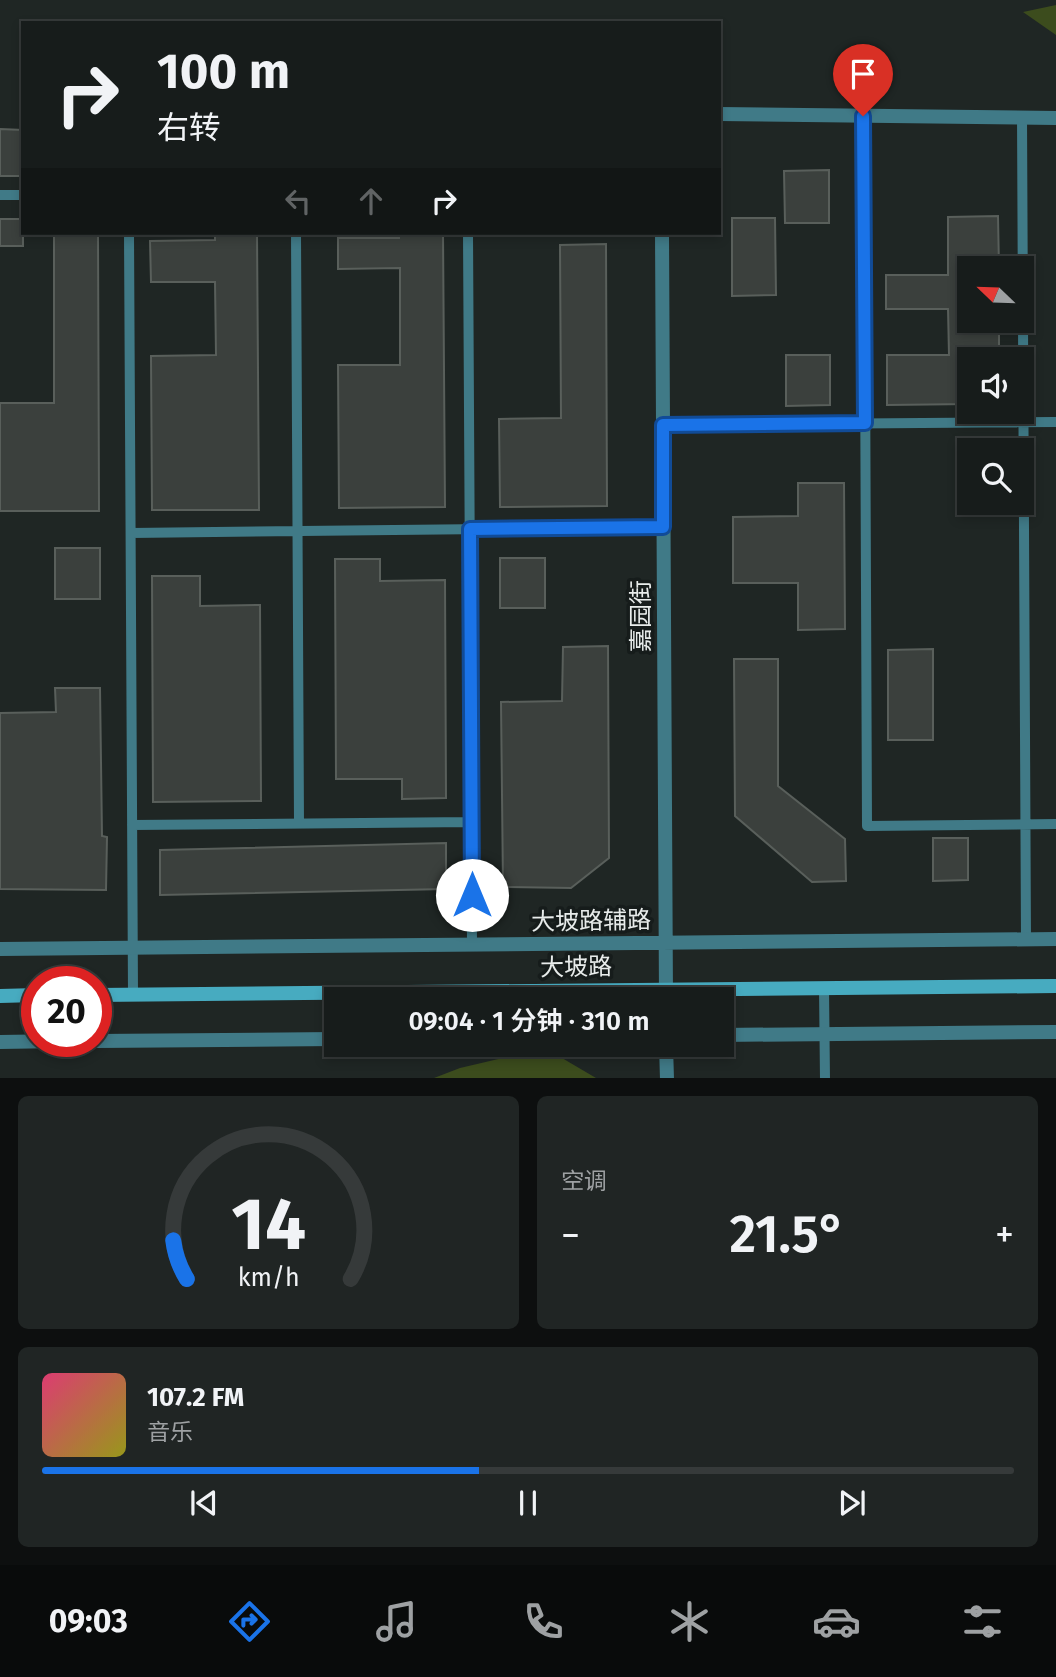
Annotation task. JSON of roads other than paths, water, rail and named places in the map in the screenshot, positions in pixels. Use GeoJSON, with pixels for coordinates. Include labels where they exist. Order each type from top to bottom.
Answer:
{"type":"FeatureCollection","features":[{"type":"Feature","properties":{"kind":"main road","name":"大坡路"},"geometry":{"type":"LineString","coordinates":[[734,991],[1056,986]]}},
{"type":"Feature","properties":{"kind":"main road","name":"大坡路"},"geometry":{"type":"LineString","coordinates":[[112,995],[324,994]]}},
{"type":"Feature","properties":{"kind":"main road"},"geometry":{"type":"LineString","coordinates":[[0,996],[21,995]]}},
{"type":"Feature","properties":{"kind":"street"},"geometry":{"type":"LineString","coordinates":[[721,114],[1056,118]]}},
{"type":"Feature","properties":{"kind":"street","name":"嘉园街"},"geometry":{"type":"LineString","coordinates":[[662,235],[666,987]]}},
{"type":"Feature","properties":{"kind":"street","name":"大坡路辅路"},"geometry":{"type":"LineString","coordinates":[[0,949],[1056,939]]}},
{"type":"Feature","properties":{"kind":"street"},"geometry":{"type":"LineString","coordinates":[[734,1035],[1056,1032]]}},
{"type":"Feature","properties":{"kind":"street"},"geometry":{"type":"LineString","coordinates":[[112,1041],[324,1039]]}},
{"type":"Feature","properties":{"kind":"street"},"geometry":{"type":"LineString","coordinates":[[0,1042],[21,1042]]}},
{"type":"Feature","properties":{"kind":"street"},"geometry":{"type":"LineString","coordinates":[[666,1057],[667,1078]]}},
{"type":"Feature","properties":{"kind":"lane"},"geometry":{"type":"LineString","coordinates":[[863,116],[867,826],[1056,824]]}},
{"type":"Feature","properties":{"kind":"lane"},"geometry":{"type":"LineString","coordinates":[[1022,117],[1023,347]]}},
{"type":"Feature","properties":{"kind":"lane"},"geometry":{"type":"LineString","coordinates":[[0,195],[21,195]]}},
{"type":"Feature","properties":{"kind":"lane"},"geometry":{"type":"LineString","coordinates":[[129,235],[133,994]]}},
{"type":"Feature","properties":{"kind":"lane"},"geometry":{"type":"LineString","coordinates":[[296,235],[299,823]]}},
{"type":"Feature","properties":{"kind":"lane"},"geometry":{"type":"LineString","coordinates":[[468,235],[472,945]]}},
{"type":"Feature","properties":{"kind":"lane"},"geometry":{"type":"LineString","coordinates":[[663,425],[957,422]]}},
{"type":"Feature","properties":{"kind":"lane"},"geometry":{"type":"LineString","coordinates":[[1034,422],[1056,422]]}},
{"type":"Feature","properties":{"kind":"lane"},"geometry":{"type":"LineString","coordinates":[[1023,424],[1026,940]]}},
{"type":"Feature","properties":{"kind":"lane"},"geometry":{"type":"LineString","coordinates":[[131,533],[663,527]]}},
{"type":"Feature","properties":{"kind":"lane"},"geometry":{"type":"LineString","coordinates":[[132,825],[472,822]]}},
{"type":"Feature","properties":{"kind":"lane"},"geometry":{"type":"LineString","coordinates":[[824,988],[825,1078]]}}]}
